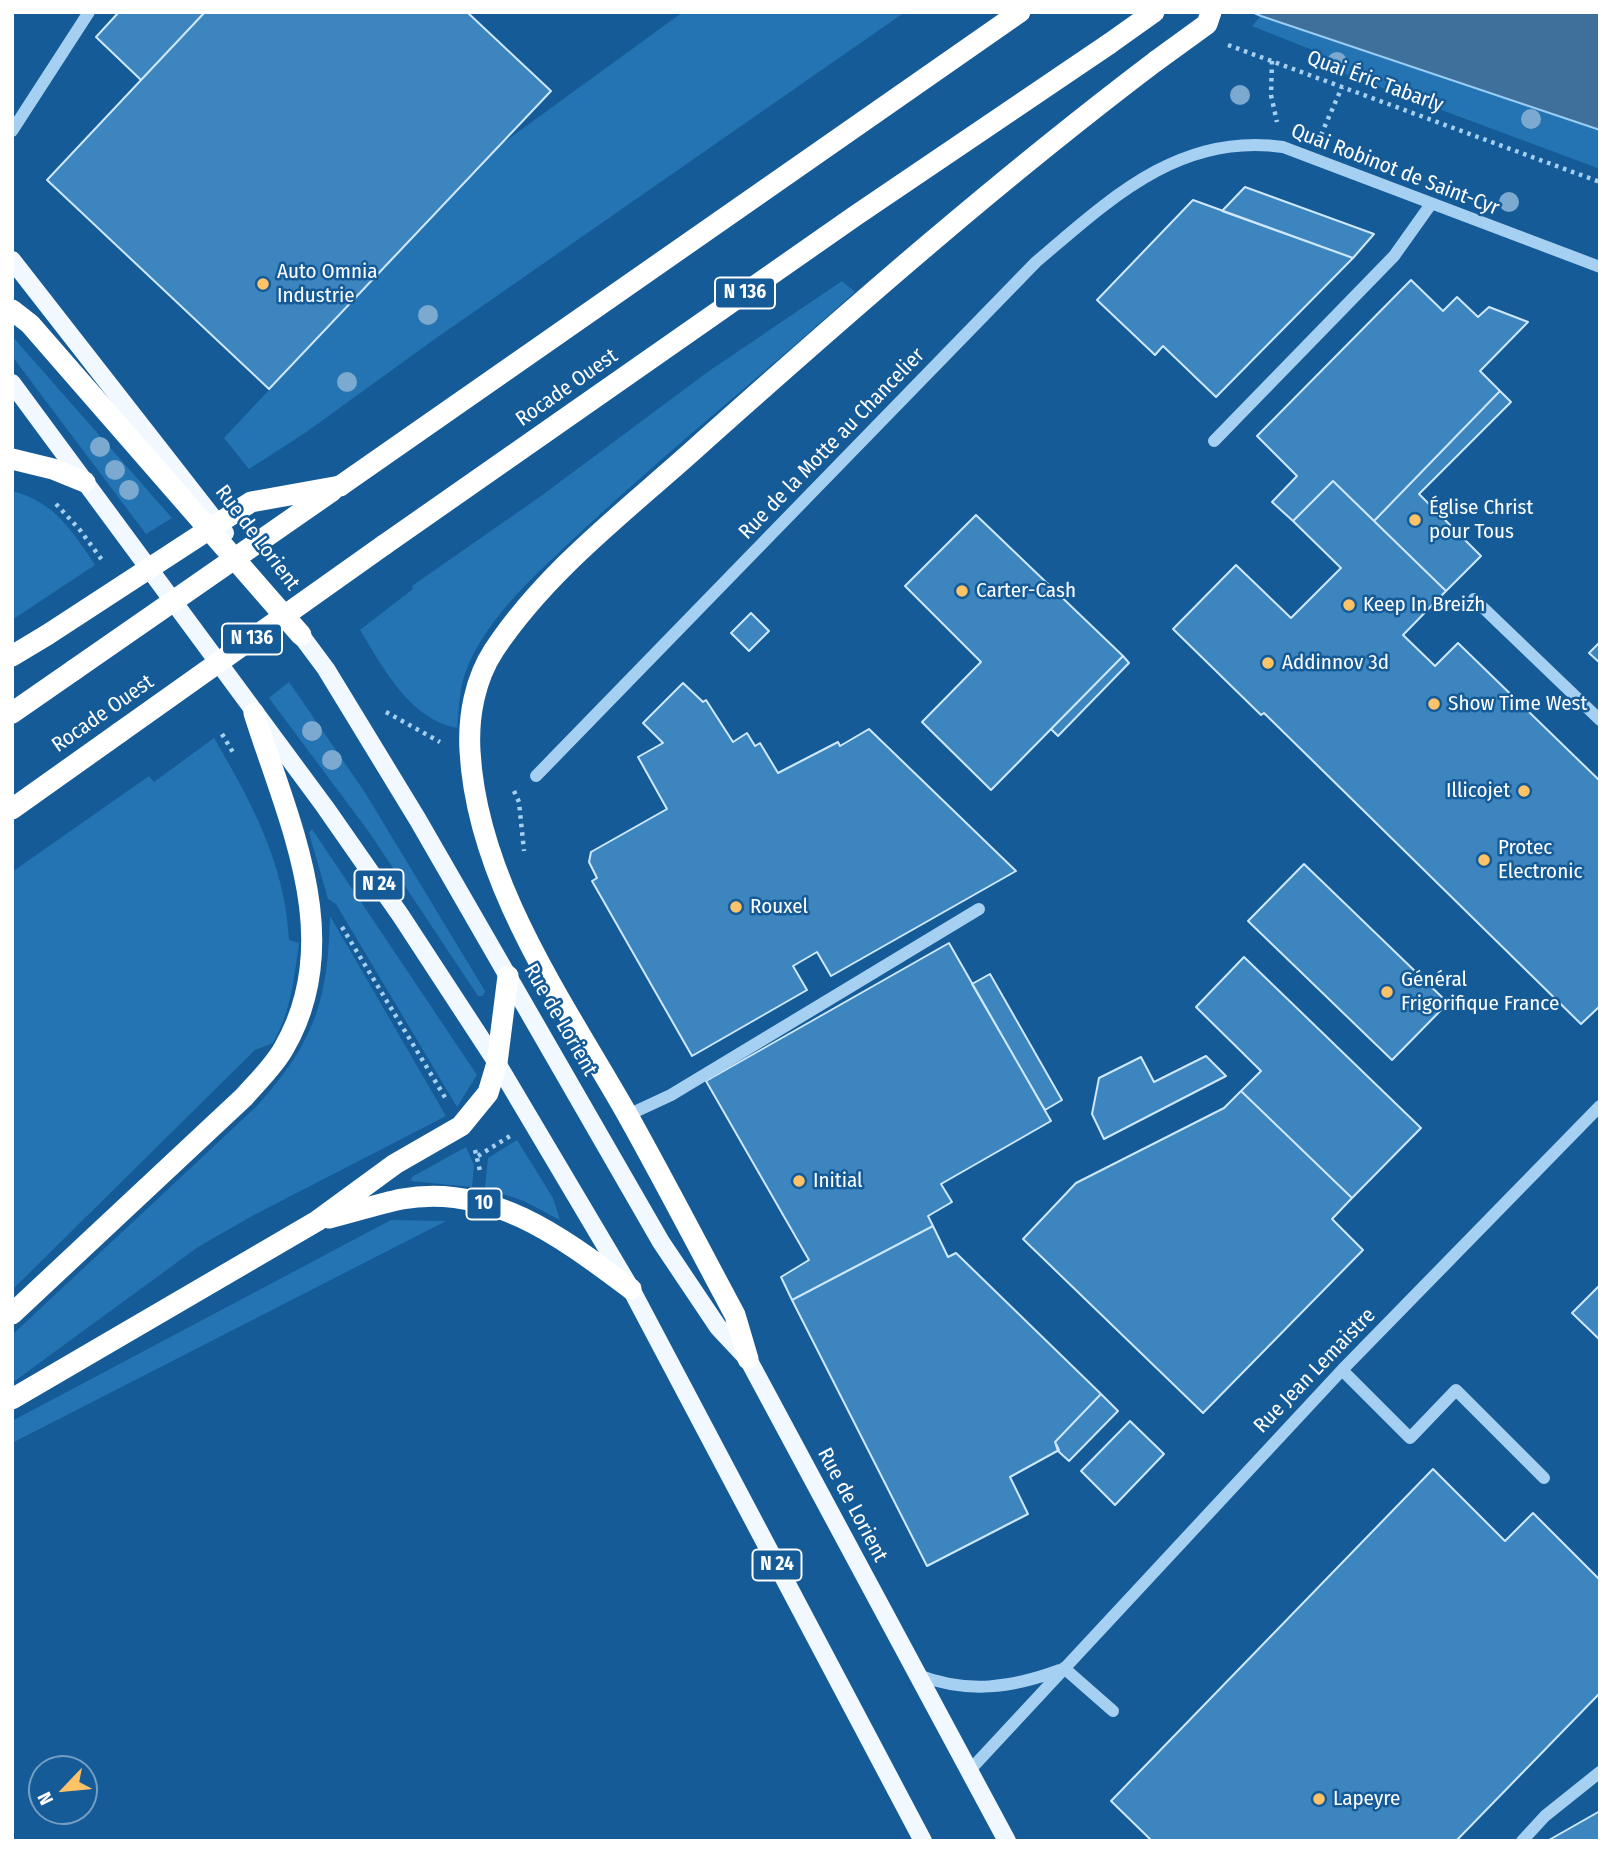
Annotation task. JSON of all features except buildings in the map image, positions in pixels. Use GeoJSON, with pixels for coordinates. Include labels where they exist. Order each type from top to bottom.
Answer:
{"type":"FeatureCollection","features":[{"type":"Feature","properties":{"kind":"highway","name":"Rocade Ouest"},"geometry":{"type":"LineString","coordinates":[[12,809],[384,545],[844,224],[1154,12]]}},
{"type":"Feature","properties":{"kind":"highway"},"geometry":{"type":"LineString","coordinates":[[748,1359],[735,1315],[628,1115],[523,929],[489,857],[478,807],[470,738],[472,707],[480,677],[491,653],[552,578],[744,405],[1034,153],[1207,24],[1211,12]]}},
{"type":"Feature","properties":{"kind":"highway"},"geometry":{"type":"LineString","coordinates":[[12,713],[1020,13]]}},
{"type":"Feature","properties":{"kind":"highway"},"geometry":{"type":"LineString","coordinates":[[12,310],[30,324],[301,635]]}},
{"type":"Feature","properties":{"kind":"highway"},"geometry":{"type":"LineString","coordinates":[[12,459],[53,469],[85,482]]}},
{"type":"Feature","properties":{"kind":"highway"},"geometry":{"type":"LineString","coordinates":[[12,656],[251,502],[340,486]]}},
{"type":"Feature","properties":{"kind":"highway"},"geometry":{"type":"LineString","coordinates":[[12,1314],[223,1117],[283,1050],[303,1007],[312,961],[312,909],[296,842],[254,713]]}},
{"type":"Feature","properties":{"kind":"highway"},"geometry":{"type":"LineString","coordinates":[[317,1221],[395,1164],[461,1126],[488,1093],[497,1063],[508,976]]}},
{"type":"Feature","properties":{"kind":"highway","name":"10"},"geometry":{"type":"LineString","coordinates":[[12,1399],[317,1221],[403,1199],[433,1196],[477,1202],[519,1215],[566,1241],[631,1289]]}},
{"type":"Feature","properties":{"kind":"main road","name":"Rue de Lorient"},"geometry":{"type":"LineString","coordinates":[[12,260],[171,462],[301,635],[368,739],[661,1242],[718,1327],[748,1359],[1007,1841]]}},
{"type":"Feature","properties":{"kind":"main road"},"geometry":{"type":"LineString","coordinates":[[12,383],[85,482]]}},
{"type":"Feature","properties":{"kind":"main road","name":"N 24"},"geometry":{"type":"LineString","coordinates":[[85,482],[394,905],[497,1063],[631,1289],[923,1841]]}},
{"type":"Feature","properties":{"kind":"street"},"geometry":{"type":"LineString","coordinates":[[12,131],[89,12]]}},
{"type":"Feature","properties":{"kind":"street","name":"Quai Robinot de Saint-Cyr"},"geometry":{"type":"LineString","coordinates":[[1174,161],[1221,146],[1255,143],[1283,147],[1600,267]]}},
{"type":"Feature","properties":{"kind":"street","name":"Rue de la Motte au Chancelier"},"geometry":{"type":"LineString","coordinates":[[536,776],[1036,262],[1098,209],[1135,183],[1174,161]]}},
{"type":"Feature","properties":{"kind":"street"},"geometry":{"type":"LineString","coordinates":[[1214,442],[1394,256],[1431,204]]}},
{"type":"Feature","properties":{"kind":"street"},"geometry":{"type":"LineString","coordinates":[[1474,599],[1600,720]]}},
{"type":"Feature","properties":{"kind":"street"},"geometry":{"type":"LineString","coordinates":[[628,1115],[671,1095],[979,909]]}},
{"type":"Feature","properties":{"kind":"street","name":"Rue Jean Lemaistre"},"geometry":{"type":"LineString","coordinates":[[970,1770],[1342,1370],[1600,1106]]}},
{"type":"Feature","properties":{"kind":"street"},"geometry":{"type":"LineString","coordinates":[[1342,1370],[1410,1438],[1456,1390],[1544,1478]]}},
{"type":"Feature","properties":{"kind":"street"},"geometry":{"type":"LineString","coordinates":[[1064,1668],[1113,1711]]}},
{"type":"Feature","properties":{"kind":"street","name":"Rue Jean Lemaistre"},"geometry":{"type":"LineString","coordinates":[[918,1675],[945,1685],[980,1689],[1024,1683],[1064,1668]]}},
{"type":"Feature","properties":{"kind":"street"},"geometry":{"type":"LineString","coordinates":[[1522,1841],[1545,1816],[1600,1772]]}},
{"type":"Feature","properties":{"kind":"path","name":"Quai Éric Tabarly"},"geometry":{"type":"LineString","coordinates":[[1224,43],[1600,183]]}},
{"type":"Feature","properties":{"kind":"path"},"geometry":{"type":"LineString","coordinates":[[1272,61],[1270,95],[1283,147]]}},
{"type":"Feature","properties":{"kind":"path"},"geometry":{"type":"LineString","coordinates":[[1311,158],[1342,87]]}},
{"type":"Feature","properties":{"kind":"path"},"geometry":{"type":"LineString","coordinates":[[51,501],[80,530],[102,560]]}},
{"type":"Feature","properties":{"kind":"path"},"geometry":{"type":"LineString","coordinates":[[222,734],[236,757]]}},
{"type":"Feature","properties":{"kind":"path"},"geometry":{"type":"LineString","coordinates":[[312,909],[332,912],[478,1156],[480,1181],[477,1202]]}},
{"type":"Feature","properties":{"kind":"shaded area"},"geometry":{"type":"Polygon","coordinates":[[[683,12],[905,12],[432,341],[305,433],[249,469],[224,438],[496,148],[683,12]]]}},
{"type":"Feature","properties":{"kind":"shaded area"},"geometry":{"type":"Polygon","coordinates":[[[1252,12],[1600,12],[1600,130],[1261,16],[1252,12]]]}},
{"type":"Feature","properties":{"kind":"shaded area"},"geometry":{"type":"Polygon","coordinates":[[[1261,16],[1600,130],[1600,169],[1337,71],[1315,51],[1252,26],[1261,16]]]}},
{"type":"Feature","properties":{"kind":"shaded area"},"geometry":{"type":"Polygon","coordinates":[[[842,281],[855,292],[617,499],[501,612],[475,650],[466,671],[457,728],[440,723],[411,703],[388,675],[360,630],[413,589],[412,586],[541,496],[709,371],[842,281]]]}},
{"type":"Feature","properties":{"kind":"shaded area"},"geometry":{"type":"Polygon","coordinates":[[[12,336],[172,518],[146,534],[12,356],[12,336]]]}},
{"type":"Feature","properties":{"kind":"shaded area"},"geometry":{"type":"Polygon","coordinates":[[[12,491],[40,502],[51,510],[70,530],[95,565],[12,620],[12,491]]]}},
{"type":"Feature","properties":{"kind":"shaded area"},"geometry":{"type":"Polygon","coordinates":[[[289,682],[364,791],[485,991],[483,996],[478,996],[369,832],[269,698],[289,682]]]}},
{"type":"Feature","properties":{"kind":"shaded area"},"geometry":{"type":"Polygon","coordinates":[[[214,738],[264,835],[281,886],[289,940],[299,943],[284,1019],[273,1043],[255,1050],[12,1290],[12,872],[149,776],[154,782],[214,738]]]}},
{"type":"Feature","properties":{"kind":"shaded area"},"geometry":{"type":"Polygon","coordinates":[[[312,829],[477,1075],[457,1107],[336,904],[328,899],[309,833],[312,829]]]}},
{"type":"Feature","properties":{"kind":"shaded area"},"geometry":{"type":"Polygon","coordinates":[[[330,916],[446,1116],[252,1216],[198,1247],[12,1383],[12,1335],[257,1106],[292,1062],[305,1041],[321,997],[329,946],[330,916]]]}},
{"type":"Feature","properties":{"kind":"shaded area"},"geometry":{"type":"Polygon","coordinates":[[[517,1140],[553,1198],[560,1220],[524,1201],[485,1188],[488,1158],[517,1140]]]}},
{"type":"Feature","properties":{"kind":"shaded area"},"geometry":{"type":"Polygon","coordinates":[[[466,1147],[474,1165],[472,1187],[411,1181],[412,1177],[466,1147]]]}},
{"type":"Feature","properties":{"kind":"shaded area"},"geometry":{"type":"Polygon","coordinates":[[[391,1220],[446,1221],[12,1443],[12,1421],[391,1220]]]}},
{"type":"Feature","properties":{"kind":"place","name":"Auto Omnia Industrie"},"geometry":{"type":"Point","coordinates":[263,284]}},
{"type":"Feature","properties":{"kind":"place","name":"Église Christ pour Tous"},"geometry":{"type":"Point","coordinates":[1415,520]}},
{"type":"Feature","properties":{"kind":"place","name":"Carter-Cash"},"geometry":{"type":"Point","coordinates":[962,591]}},
{"type":"Feature","properties":{"kind":"place","name":"Keep In Breizh"},"geometry":{"type":"Point","coordinates":[1349,605]}},
{"type":"Feature","properties":{"kind":"place","name":"Addinnov 3d"},"geometry":{"type":"Point","coordinates":[1268,663]}},
{"type":"Feature","properties":{"kind":"place","name":"Show Time West"},"geometry":{"type":"Point","coordinates":[1434,704]}},
{"type":"Feature","properties":{"kind":"place","name":"Illicojet"},"geometry":{"type":"Point","coordinates":[1524,791]}},
{"type":"Feature","properties":{"kind":"place","name":"Protec Electronic"},"geometry":{"type":"Point","coordinates":[1484,860]}},
{"type":"Feature","properties":{"kind":"place","name":"Rouxel"},"geometry":{"type":"Point","coordinates":[736,907]}},
{"type":"Feature","properties":{"kind":"place","name":"Général Frigorifique France"},"geometry":{"type":"Point","coordinates":[1387,992]}},
{"type":"Feature","properties":{"kind":"place","name":"Initial"},"geometry":{"type":"Point","coordinates":[799,1181]}},
{"type":"Feature","properties":{"kind":"place","name":"Lapeyre"},"geometry":{"type":"Point","coordinates":[1319,1799]}}]}
